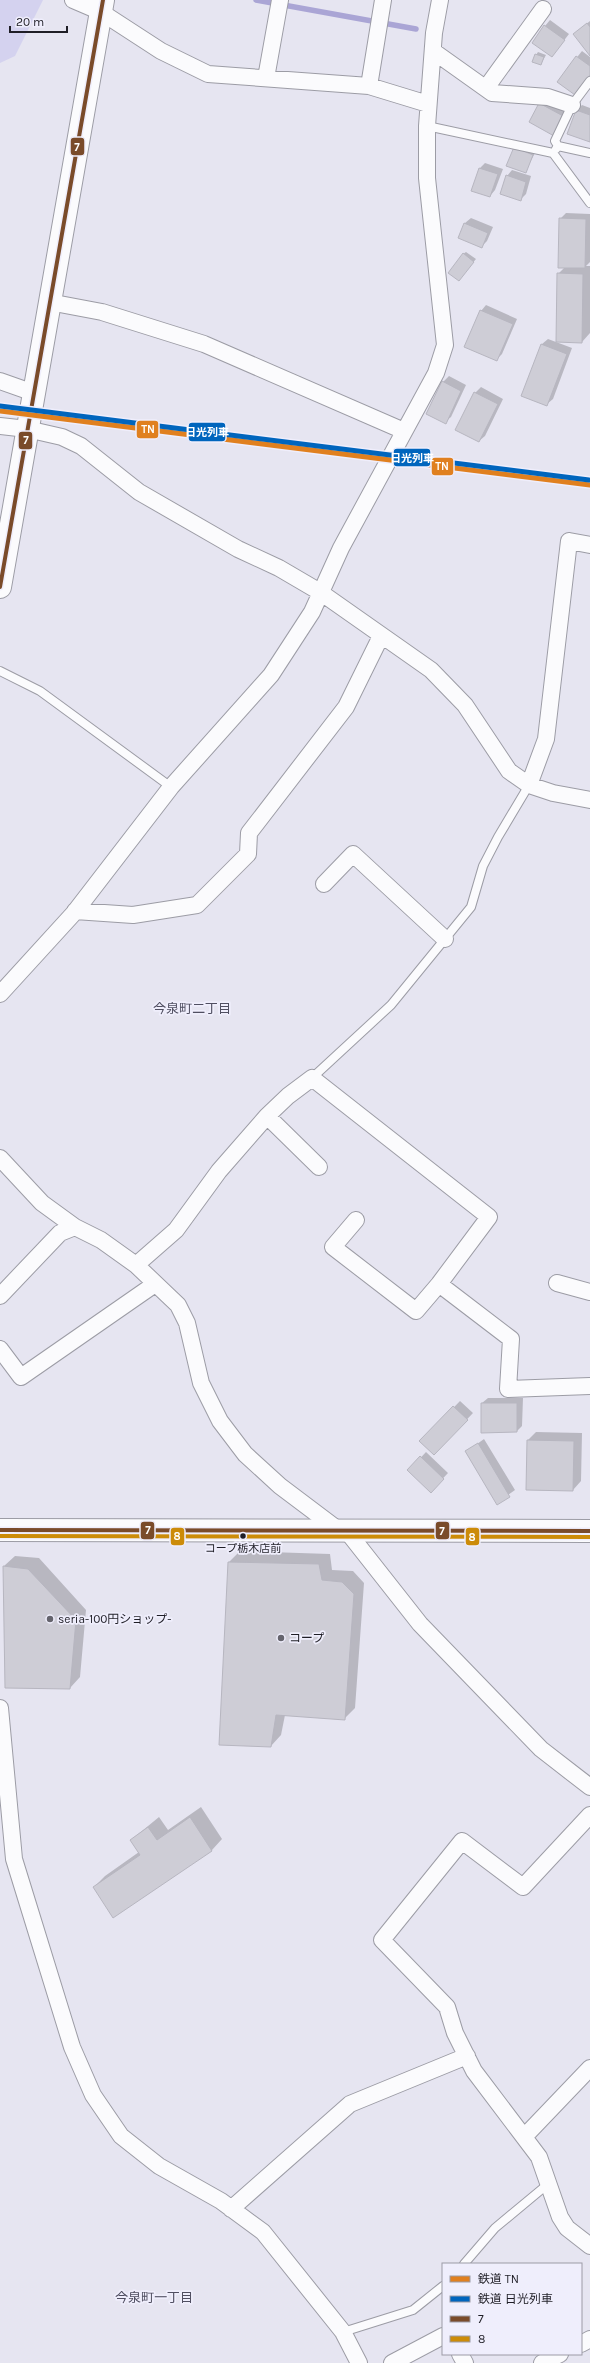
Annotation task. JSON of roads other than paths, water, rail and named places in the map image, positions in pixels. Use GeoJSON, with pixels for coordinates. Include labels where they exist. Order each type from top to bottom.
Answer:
{"type":"FeatureCollection","features":[{"type":"Feature","properties":{"kind":"main road"},"geometry":{"type":"LineString","coordinates":[[0,588],[102,6]]}},
{"type":"Feature","properties":{"kind":"main road"},"geometry":{"type":"LineString","coordinates":[[0,1530],[590,1531]]}},
{"type":"Feature","properties":{"kind":"street"},"geometry":{"type":"LineString","coordinates":[[73,0],[102,6],[161,51],[208,74],[369,86],[428,104]]}},
{"type":"Feature","properties":{"kind":"street"},"geometry":{"type":"LineString","coordinates":[[266,78],[280,0]]}},
{"type":"Feature","properties":{"kind":"street"},"geometry":{"type":"LineString","coordinates":[[369,86],[383,0]]}},
{"type":"Feature","properties":{"kind":"street"},"geometry":{"type":"LineString","coordinates":[[0,994],[75,911],[171,787],[271,675],[312,612],[341,548],[436,373],[445,345],[427,178],[427,126],[433,51],[440,0]]}},
{"type":"Feature","properties":{"kind":"street"},"geometry":{"type":"LineString","coordinates":[[486,88],[543,9]]}},
{"type":"Feature","properties":{"kind":"street"},"geometry":{"type":"LineString","coordinates":[[433,51],[492,93],[548,97],[572,105]]}},
{"type":"Feature","properties":{"kind":"street"},"geometry":{"type":"LineString","coordinates":[[49,302],[102,312],[204,344],[404,431]]}},
{"type":"Feature","properties":{"kind":"street"},"geometry":{"type":"LineString","coordinates":[[0,381],[34,393]]}},
{"type":"Feature","properties":{"kind":"street"},"geometry":{"type":"LineString","coordinates":[[0,426],[28,429],[62,437],[81,446],[138,492],[238,549],[279,568],[320,592],[431,670],[465,705],[509,771],[529,785],[590,800]]}},
{"type":"Feature","properties":{"kind":"street"},"geometry":{"type":"LineString","coordinates":[[529,785],[546,739],[569,541],[590,544]]}},
{"type":"Feature","properties":{"kind":"street"},"geometry":{"type":"LineString","coordinates":[[75,911],[133,915],[197,905],[248,854],[249,833],[346,707],[381,636]]}},
{"type":"Feature","properties":{"kind":"street"},"geometry":{"type":"LineString","coordinates":[[324,884],[353,854],[445,939]]}},
{"type":"Feature","properties":{"kind":"street"},"geometry":{"type":"LineString","coordinates":[[136,1266],[176,1230],[219,1171],[267,1116],[288,1096],[312,1078],[489,1217],[439,1284],[416,1311],[333,1247],[356,1220]]}},
{"type":"Feature","properties":{"kind":"street"},"geometry":{"type":"LineString","coordinates":[[267,1116],[319,1167]]}},
{"type":"Feature","properties":{"kind":"street"},"geometry":{"type":"LineString","coordinates":[[0,1158],[42,1203],[75,1227],[101,1240],[136,1266],[178,1305],[187,1324],[201,1383],[220,1422],[245,1454],[280,1486],[341,1530],[420,1624],[541,1749],[590,1787]]}},
{"type":"Feature","properties":{"kind":"street"},"geometry":{"type":"LineString","coordinates":[[0,1296],[60,1233],[75,1227]]}},
{"type":"Feature","properties":{"kind":"street"},"geometry":{"type":"LineString","coordinates":[[557,1283],[590,1292]]}},
{"type":"Feature","properties":{"kind":"street"},"geometry":{"type":"LineString","coordinates":[[0,1349],[21,1377],[155,1284]]}},
{"type":"Feature","properties":{"kind":"street"},"geometry":{"type":"LineString","coordinates":[[439,1284],[511,1339],[508,1389],[590,1386]]}},
{"type":"Feature","properties":{"kind":"street"},"geometry":{"type":"LineString","coordinates":[[0,1708],[14,1859],[72,2047],[93,2095],[121,2136],[159,2166],[231,2209],[263,2232],[343,2332],[359,2363]]}},
{"type":"Feature","properties":{"kind":"street"},"geometry":{"type":"LineString","coordinates":[[590,1815],[523,1887],[462,1841],[382,1940],[447,2007],[455,2033],[474,2071],[539,2157],[560,2217],[567,2228],[590,2246]]}},
{"type":"Feature","properties":{"kind":"street"},"geometry":{"type":"LineString","coordinates":[[231,2209],[350,2104],[467,2056]]}},
{"type":"Feature","properties":{"kind":"street"},"geometry":{"type":"LineString","coordinates":[[524,2137],[590,2068]]}},
{"type":"Feature","properties":{"kind":"street"},"geometry":{"type":"LineString","coordinates":[[392,2363],[442,2337]]}},
{"type":"Feature","properties":{"kind":"street"},"geometry":{"type":"LineString","coordinates":[[542,2363],[558,2355]]}},
{"type":"Feature","properties":{"kind":"lane"},"geometry":{"type":"LineString","coordinates":[[590,81],[572,105],[555,141],[558,146],[590,153]]}},
{"type":"Feature","properties":{"kind":"lane"},"geometry":{"type":"LineString","coordinates":[[427,126],[553,153],[590,203]]}},
{"type":"Feature","properties":{"kind":"lane"},"geometry":{"type":"LineString","coordinates":[[553,153],[558,146]]}},
{"type":"Feature","properties":{"kind":"lane"},"geometry":{"type":"LineString","coordinates":[[0,671],[40,691],[171,787]]}},
{"type":"Feature","properties":{"kind":"lane"},"geometry":{"type":"LineString","coordinates":[[312,1078],[392,1005],[471,907],[483,866],[498,837],[529,785]]}},
{"type":"Feature","properties":{"kind":"lane"},"geometry":{"type":"LineString","coordinates":[[465,2263],[495,2228],[548,2184]]}},
{"type":"Feature","properties":{"kind":"lane"},"geometry":{"type":"LineString","coordinates":[[343,2332],[413,2310],[442,2287]]}},
{"type":"Feature","properties":{"kind":"waterway"},"geometry":{"type":"LineString","coordinates":[[256,0],[416,29]]}},
{"type":"Feature","properties":{"kind":"rail line","name":"日光列車"},"geometry":{"type":"LineString","coordinates":[[0,406],[589,480]]}},
{"type":"Feature","properties":{"kind":"rail line","name":"TN"},"geometry":{"type":"LineString","coordinates":[[0,411],[590,485]]}},
{"type":"Feature","properties":{"kind":"place","name":"コープ栃木店前"},"geometry":{"type":"Point","coordinates":[243,1536]}},
{"type":"Feature","properties":{"kind":"place","name":"seria-100円ショップ-"},"geometry":{"type":"Point","coordinates":[50,1619]}},
{"type":"Feature","properties":{"kind":"place","name":"コープ"},"geometry":{"type":"Point","coordinates":[281,1638]}},
{"type":"Feature","properties":{"kind":"district","name":"今泉町二丁目"},"geometry":{"type":"Point","coordinates":[192,1008]}},
{"type":"Feature","properties":{"kind":"district","name":"今泉町一丁目"},"geometry":{"type":"Point","coordinates":[154,2297]}}]}
